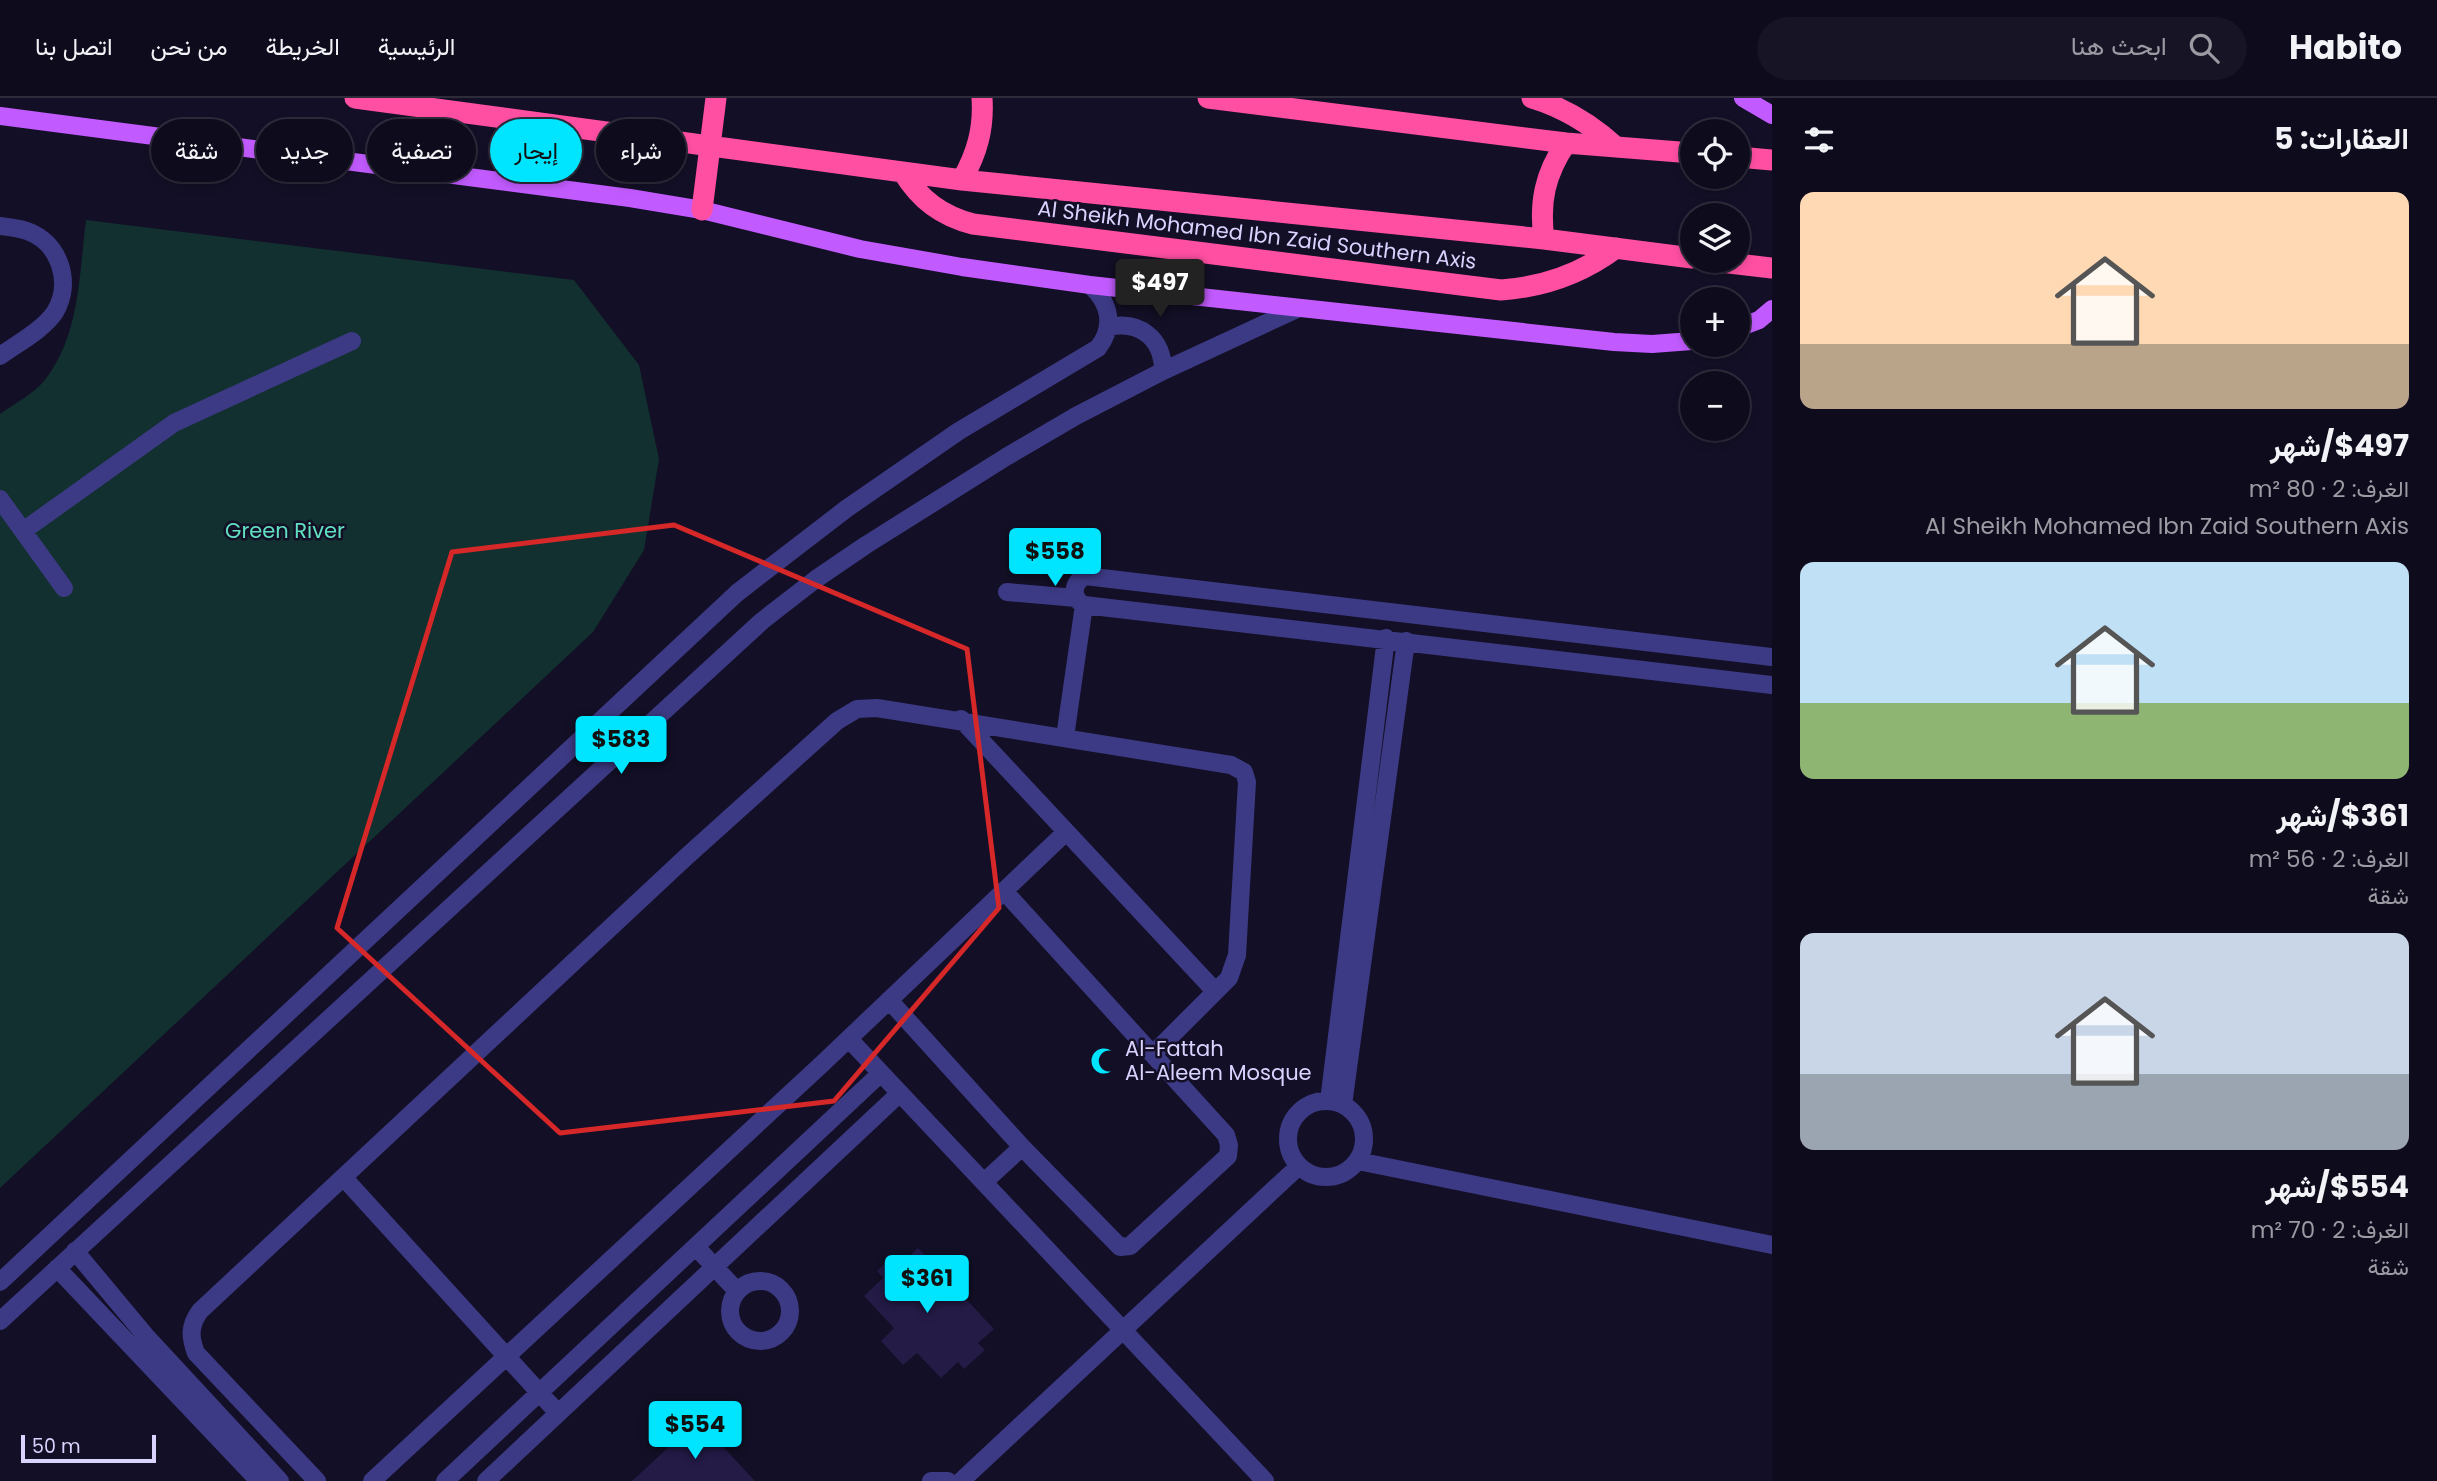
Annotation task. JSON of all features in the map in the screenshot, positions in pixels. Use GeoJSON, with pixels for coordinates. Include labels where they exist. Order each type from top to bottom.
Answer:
{"type":"FeatureCollection","features":[{"type":"Feature","properties":{"kind":"highway","name":"Al Sheikh Mohamed Ibn Zaid Southern Axis"},"geometry":{"type":"LineString","coordinates":[[355,98],[962,180],[1544,239],[1680,256]]}},
{"type":"Feature","properties":{"kind":"highway"},"geometry":{"type":"LineString","coordinates":[[702,211],[716,98]]}},
{"type":"Feature","properties":{"kind":"highway"},"geometry":{"type":"LineString","coordinates":[[962,180],[973,160],[980,138],[982,98]]}},
{"type":"Feature","properties":{"kind":"highway"},"geometry":{"type":"LineString","coordinates":[[1208,98],[1566,142],[1680,152]]}},
{"type":"Feature","properties":{"kind":"highway"},"geometry":{"type":"LineString","coordinates":[[1532,98],[1575,116],[1601,133],[1616,147]]}},
{"type":"Feature","properties":{"kind":"highway"},"geometry":{"type":"LineString","coordinates":[[1544,239],[1541,219],[1546,178],[1566,142]]}},
{"type":"Feature","properties":{"kind":"highway"},"geometry":{"type":"LineString","coordinates":[[1750,158],[1772,160]]}},
{"type":"Feature","properties":{"kind":"highway","name":"Al Sheikh Mohamed Ibn Zaid Southern Axis"},"geometry":{"type":"LineString","coordinates":[[902,172],[921,197],[933,207],[959,220],[973,223],[1501,290],[1524,288],[1567,277],[1601,260],[1616,248]]}},
{"type":"Feature","properties":{"kind":"highway"},"geometry":{"type":"LineString","coordinates":[[1750,265],[1772,268]]}},
{"type":"Feature","properties":{"kind":"main road"},"geometry":{"type":"LineString","coordinates":[[1743,98],[1772,115]]}},
{"type":"Feature","properties":{"kind":"main road"},"geometry":{"type":"LineString","coordinates":[[0,116],[630,198],[702,211],[860,249],[1090,285],[1614,342],[1680,342]]}},
{"type":"Feature","properties":{"kind":"main road"},"geometry":{"type":"LineString","coordinates":[[1750,323],[1772,309]]}},
{"type":"Feature","properties":{"kind":"street"},"geometry":{"type":"LineString","coordinates":[[0,226],[27,231],[50,246],[62,272],[63,286],[61,299],[46,323],[0,356]]}},
{"type":"Feature","properties":{"kind":"street"},"geometry":{"type":"LineString","coordinates":[[0,1282],[737,593],[846,509],[947,439],[1098,348],[1106,338],[1109,315],[1099,293],[1090,285]]}},
{"type":"Feature","properties":{"kind":"street"},"geometry":{"type":"LineString","coordinates":[[0,1321],[762,621],[816,579],[936,500],[1076,416],[1163,371],[1299,308]]}},
{"type":"Feature","properties":{"kind":"street"},"geometry":{"type":"LineString","coordinates":[[1109,327],[1129,325],[1148,334],[1160,350],[1163,371]]}},
{"type":"Feature","properties":{"kind":"street"},"geometry":{"type":"LineString","coordinates":[[23,531],[173,423],[352,341]]}},
{"type":"Feature","properties":{"kind":"street"},"geometry":{"type":"LineString","coordinates":[[0,499],[64,588]]}},
{"type":"Feature","properties":{"kind":"street"},"geometry":{"type":"LineString","coordinates":[[1065,737],[1080,601],[1075,585],[1085,576],[1772,657]]}},
{"type":"Feature","properties":{"kind":"street"},"geometry":{"type":"LineString","coordinates":[[1007,592],[1772,685]]}},
{"type":"Feature","properties":{"kind":"street"},"geometry":{"type":"LineString","coordinates":[[1336,1103],[1386,638]]}},
{"type":"Feature","properties":{"kind":"street"},"geometry":{"type":"LineString","coordinates":[[1336,1103],[1406,641]]}},
{"type":"Feature","properties":{"kind":"street"},"geometry":{"type":"LineString","coordinates":[[1674,673],[1678,646]]}},
{"type":"Feature","properties":{"kind":"street"},"geometry":{"type":"LineString","coordinates":[[317,1481],[196,1353],[190,1338],[193,1321],[837,720],[857,709],[877,708],[961,719],[1231,765],[1244,772],[1247,782],[1237,956],[1229,978],[1153,1054]]}},
{"type":"Feature","properties":{"kind":"street"},"geometry":{"type":"LineString","coordinates":[[961,719],[1215,990]]}},
{"type":"Feature","properties":{"kind":"street"},"geometry":{"type":"LineString","coordinates":[[372,1481],[849,1039],[1066,832]]}},
{"type":"Feature","properties":{"kind":"street"},"geometry":{"type":"LineString","coordinates":[[889,1000],[1022,1147],[1120,1247],[1130,1245],[1228,1156],[1226,1135],[1004,891]]}},
{"type":"Feature","properties":{"kind":"street"},"geometry":{"type":"LineString","coordinates":[[849,1039],[1265,1481]]}},
{"type":"Feature","properties":{"kind":"street"},"geometry":{"type":"LineString","coordinates":[[445,1481],[881,1073]]}},
{"type":"Feature","properties":{"kind":"street"},"geometry":{"type":"LineString","coordinates":[[486,1481],[900,1093]]}},
{"type":"Feature","properties":{"kind":"street"},"geometry":{"type":"LineString","coordinates":[[1336,1103],[1356,1115],[1364,1129],[1364,1146],[1358,1161],[1346,1172],[1329,1177],[1312,1175],[1298,1166],[1289,1150],[1289,1132],[1296,1115],[1311,1104],[1336,1103]]}},
{"type":"Feature","properties":{"kind":"street"},"geometry":{"type":"LineString","coordinates":[[984,1182],[1022,1147]]}},
{"type":"Feature","properties":{"kind":"street"},"geometry":{"type":"LineString","coordinates":[[1358,1161],[1772,1245]]}},
{"type":"Feature","properties":{"kind":"street"},"geometry":{"type":"LineString","coordinates":[[961,1481],[1298,1166]]}},
{"type":"Feature","properties":{"kind":"street"},"geometry":{"type":"LineString","coordinates":[[344,1178],[558,1413]]}},
{"type":"Feature","properties":{"kind":"street"},"geometry":{"type":"LineString","coordinates":[[696,1247],[737,1291]]}},
{"type":"Feature","properties":{"kind":"street"},"geometry":{"type":"LineString","coordinates":[[75,1251],[145,1335],[280,1481]]}},
{"type":"Feature","properties":{"kind":"street"},"geometry":{"type":"LineString","coordinates":[[57,1268],[259,1481]]}},
{"type":"Feature","properties":{"kind":"street"},"geometry":{"type":"LineString","coordinates":[[931,1481],[948,1481]]}},
{"type":"Feature","properties":{"kind":"highlighted area"},"geometry":{"type":"Polygon","coordinates":[[[674,525],[967,649],[999,908],[834,1101],[560,1133],[337,928],[452,552],[674,525]]]}},
{"type":"Feature","properties":{"kind":"green space","name":"Green River"},"geometry":{"type":"Polygon","coordinates":[[[86,220],[574,280],[639,365],[659,459],[644,550],[593,632],[0,1188],[0,414],[40,386],[65,345],[76,304],[86,220]]]}},
{"type":"Feature","properties":{"kind":"building"},"geometry":{"type":"Polygon","coordinates":[[[918,1248],[994,1329],[978,1343],[985,1350],[964,1369],[958,1362],[941,1378],[917,1353],[903,1365],[881,1341],[894,1328],[864,1296],[883,1278],[877,1271],[894,1255],[902,1263],[918,1248]]]}},
{"type":"Feature","properties":{"kind":"building"},"geometry":{"type":"Polygon","coordinates":[[[698,1420],[755,1481],[632,1481],[698,1420]]]}},
{"type":"Feature","properties":{"kind":"place","name":"Al-Fattah Al-Aleem Mosque"},"geometry":{"type":"Point","coordinates":[1104,1061]}}]}
